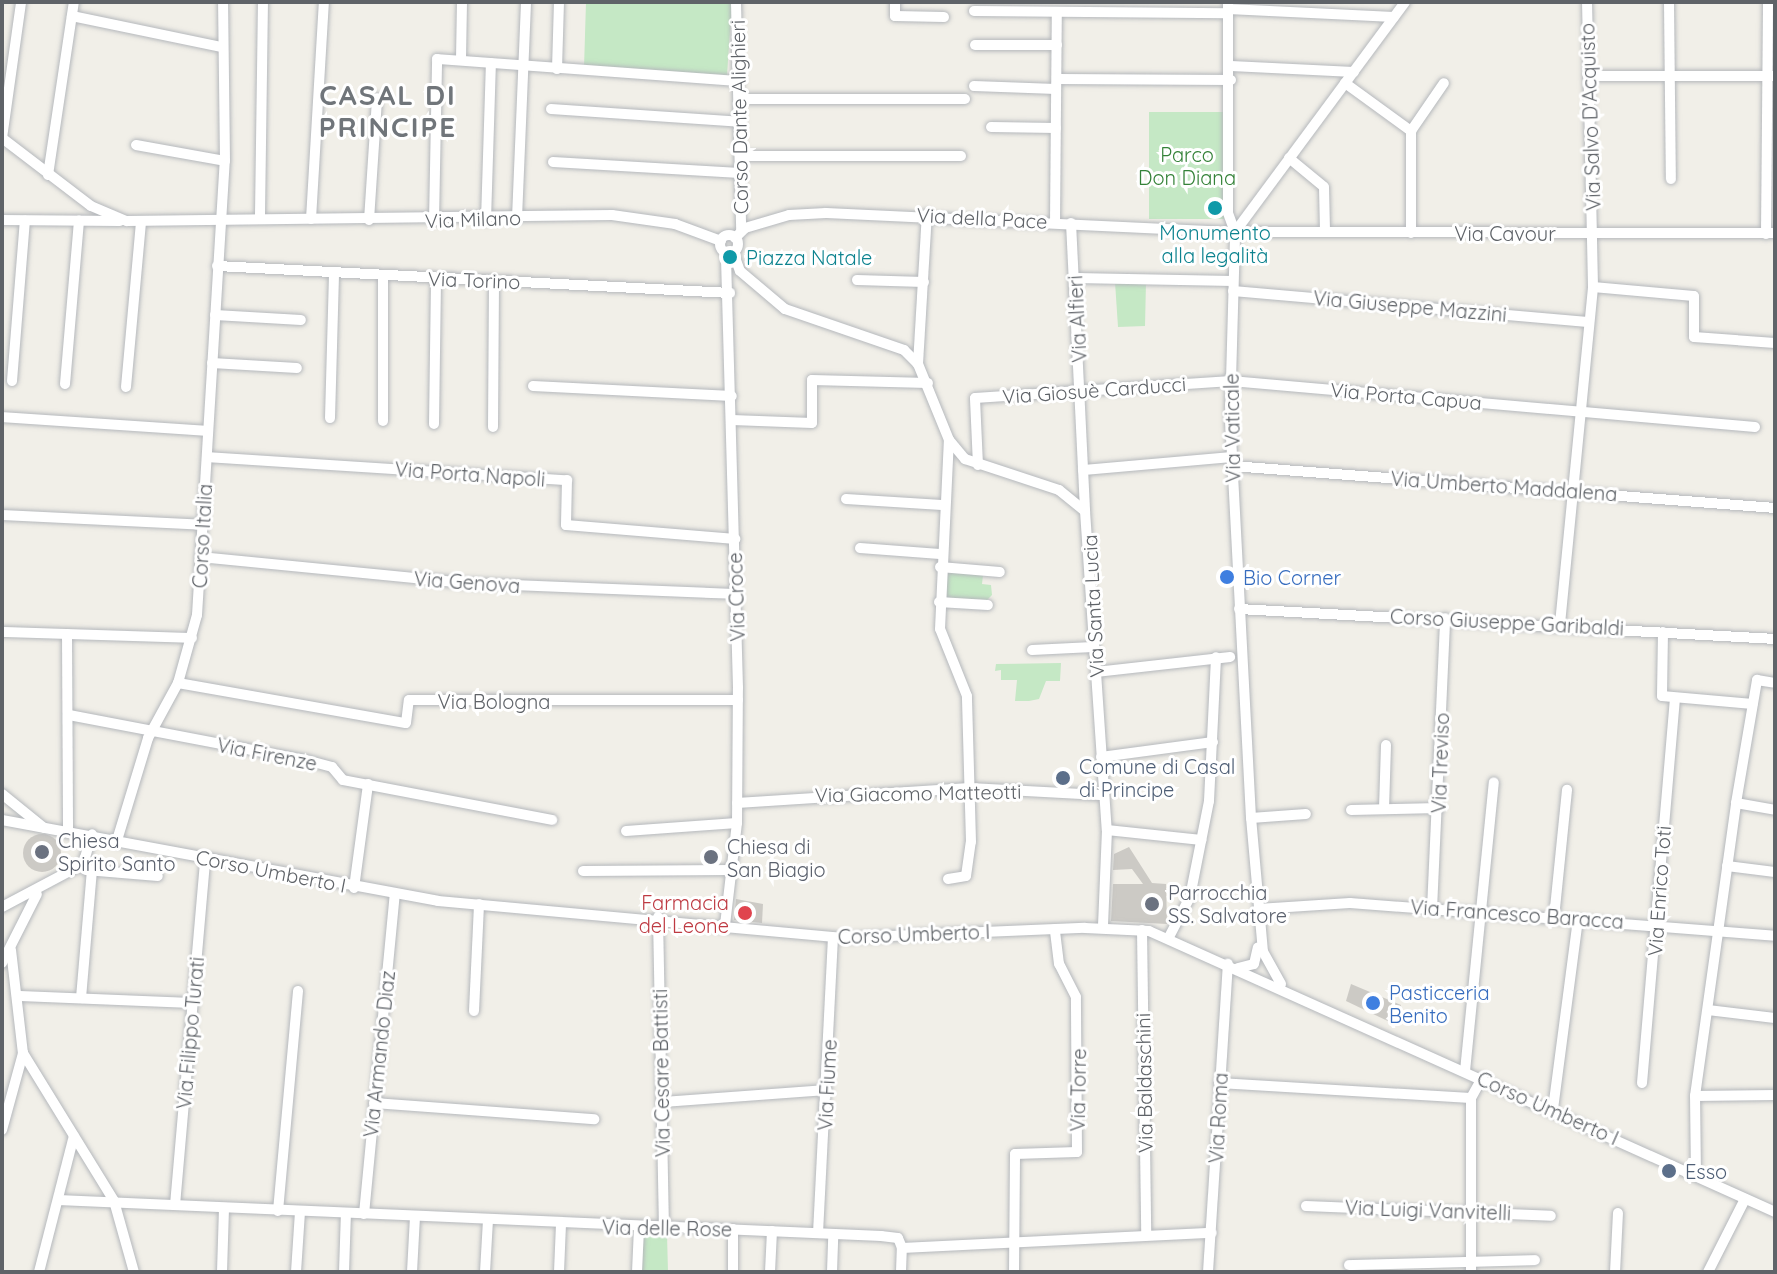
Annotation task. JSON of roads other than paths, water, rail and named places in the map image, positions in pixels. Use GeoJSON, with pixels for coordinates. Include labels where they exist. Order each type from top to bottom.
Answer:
{"type":"FeatureCollection","features":[{"type":"Feature","properties":{"kind":"street"},"geometry":{"type":"LineString","coordinates":[[21,2],[2,138],[91,206],[127,221]]}},
{"type":"Feature","properties":{"kind":"street"},"geometry":{"type":"LineString","coordinates":[[48,175],[74,2]]}},
{"type":"Feature","properties":{"kind":"street","name":"Corso Italia"},"geometry":{"type":"LineString","coordinates":[[118,837],[152,732],[178,683],[192,638],[203,525],[225,161],[223,2]]}},
{"type":"Feature","properties":{"kind":"street"},"geometry":{"type":"LineString","coordinates":[[260,215],[263,2]]}},
{"type":"Feature","properties":{"kind":"street"},"geometry":{"type":"LineString","coordinates":[[311,219],[324,2]]}},
{"type":"Feature","properties":{"kind":"street"},"geometry":{"type":"LineString","coordinates":[[461,59],[462,2]]}},
{"type":"Feature","properties":{"kind":"street"},"geometry":{"type":"LineString","coordinates":[[517,218],[526,2]]}},
{"type":"Feature","properties":{"kind":"street"},"geometry":{"type":"LineString","coordinates":[[557,69],[559,2]]}},
{"type":"Feature","properties":{"kind":"street","name":"Corso Dante Alighieri"},"geometry":{"type":"LineString","coordinates":[[729,252],[738,235],[740,173],[736,2]]}},
{"type":"Feature","properties":{"kind":"street"},"geometry":{"type":"LineString","coordinates":[[895,2],[895,16],[944,17]]}},
{"type":"Feature","properties":{"kind":"street"},"geometry":{"type":"LineString","coordinates":[[1235,232],[1405,2]]}},
{"type":"Feature","properties":{"kind":"street","name":"Via Salvo D'Acquisto"},"geometry":{"type":"LineString","coordinates":[[1560,624],[1593,287],[1587,2]]}},
{"type":"Feature","properties":{"kind":"street"},"geometry":{"type":"LineString","coordinates":[[1669,2],[1671,179]]}},
{"type":"Feature","properties":{"kind":"street"},"geometry":{"type":"LineString","coordinates":[[1768,2],[1770,234]]}},
{"type":"Feature","properties":{"kind":"street"},"geometry":{"type":"LineString","coordinates":[[974,11],[1228,8],[1394,17]]}},
{"type":"Feature","properties":{"kind":"street","name":"Via Vaticale"},"geometry":{"type":"LineString","coordinates":[[1228,8],[1231,66],[1228,213],[1235,232],[1232,461],[1258,909],[1257,959],[1248,969],[1232,966]]}},
{"type":"Feature","properties":{"kind":"street"},"geometry":{"type":"LineString","coordinates":[[1055,222],[1057,12]]}},
{"type":"Feature","properties":{"kind":"street"},"geometry":{"type":"LineString","coordinates":[[72,16],[222,47]]}},
{"type":"Feature","properties":{"kind":"street"},"geometry":{"type":"LineString","coordinates":[[975,45],[1057,45]]}},
{"type":"Feature","properties":{"kind":"street"},"geometry":{"type":"LineString","coordinates":[[434,221],[437,59],[739,81]]}},
{"type":"Feature","properties":{"kind":"street"},"geometry":{"type":"LineString","coordinates":[[486,220],[491,63]]}},
{"type":"Feature","properties":{"kind":"street"},"geometry":{"type":"LineString","coordinates":[[1231,66],[1354,72]]}},
{"type":"Feature","properties":{"kind":"street"},"geometry":{"type":"LineString","coordinates":[[1588,76],[1771,76]]}},
{"type":"Feature","properties":{"kind":"street"},"geometry":{"type":"LineString","coordinates":[[974,86],[1231,80]]}},
{"type":"Feature","properties":{"kind":"street"},"geometry":{"type":"LineString","coordinates":[[1345,83],[1411,131]]}},
{"type":"Feature","properties":{"kind":"street"},"geometry":{"type":"LineString","coordinates":[[1411,233],[1411,131],[1444,83]]}},
{"type":"Feature","properties":{"kind":"street"},"geometry":{"type":"LineString","coordinates":[[369,220],[377,98]]}},
{"type":"Feature","properties":{"kind":"street"},"geometry":{"type":"LineString","coordinates":[[740,99],[965,99]]}},
{"type":"Feature","properties":{"kind":"street"},"geometry":{"type":"LineString","coordinates":[[551,109],[740,122]]}},
{"type":"Feature","properties":{"kind":"street"},"geometry":{"type":"LineString","coordinates":[[991,127],[1056,128]]}},
{"type":"Feature","properties":{"kind":"street"},"geometry":{"type":"LineString","coordinates":[[136,145],[225,161]]}},
{"type":"Feature","properties":{"kind":"street"},"geometry":{"type":"LineString","coordinates":[[740,156],[961,156]]}},
{"type":"Feature","properties":{"kind":"street"},"geometry":{"type":"LineString","coordinates":[[1289,158],[1324,187],[1325,231]]}},
{"type":"Feature","properties":{"kind":"street"},"geometry":{"type":"LineString","coordinates":[[553,162],[740,173]]}},
{"type":"Feature","properties":{"kind":"street"},"geometry":{"type":"LineString","coordinates":[[918,364],[927,214]]}},
{"type":"Feature","properties":{"kind":"street","name":"Via della Pace"},"geometry":{"type":"LineString","coordinates":[[721,241],[789,215],[927,214],[1235,232]]}},
{"type":"Feature","properties":{"kind":"street","name":"Via Milano"},"geometry":{"type":"LineString","coordinates":[[127,221],[221,220],[260,215],[434,221],[650,219],[721,241]]}},
{"type":"Feature","properties":{"kind":"street"},"geometry":{"type":"LineString","coordinates":[[2,220],[127,221]]}},
{"type":"Feature","properties":{"kind":"street"},"geometry":{"type":"LineString","coordinates":[[12,381],[25,221]]}},
{"type":"Feature","properties":{"kind":"street"},"geometry":{"type":"LineString","coordinates":[[65,384],[79,221]]}},
{"type":"Feature","properties":{"kind":"street"},"geometry":{"type":"LineString","coordinates":[[126,387],[141,222]]}},
{"type":"Feature","properties":{"kind":"street","name":"Via Alfieri"},"geometry":{"type":"LineString","coordinates":[[1071,223],[1085,511]]}},
{"type":"Feature","properties":{"kind":"street","name":"Via Cavour"},"geometry":{"type":"LineString","coordinates":[[1235,232],[1770,234]]}},
{"type":"Feature","properties":{"kind":"street"},"geometry":{"type":"LineString","coordinates":[[721,241],[729,252]]}},
{"type":"Feature","properties":{"kind":"street","name":"Via Croce"},"geometry":{"type":"LineString","coordinates":[[725,925],[737,823],[738,700],[729,252]]}},
{"type":"Feature","properties":{"kind":"street","name":"Via Santa Lucia"},"geometry":{"type":"LineString","coordinates":[[729,252],[740,271],[777,304],[889,341],[918,364],[949,440],[978,465],[1059,490],[1085,511],[1094,565],[1093,647],[1101,757],[1100,795],[1107,830],[1103,927]]}},
{"type":"Feature","properties":{"kind":"street","name":"Via Torino"},"geometry":{"type":"LineString","coordinates":[[217,266],[494,283],[730,293]]}},
{"type":"Feature","properties":{"kind":"street"},"geometry":{"type":"LineString","coordinates":[[330,418],[334,273]]}},
{"type":"Feature","properties":{"kind":"street"},"geometry":{"type":"LineString","coordinates":[[383,276],[383,421]]}},
{"type":"Feature","properties":{"kind":"street","name":"Via Giuseppe Mazzini"},"geometry":{"type":"LineString","coordinates":[[1075,278],[1233,286],[1588,322]]}},
{"type":"Feature","properties":{"kind":"street"},"geometry":{"type":"LineString","coordinates":[[434,424],[436,279]]}},
{"type":"Feature","properties":{"kind":"street"},"geometry":{"type":"LineString","coordinates":[[857,280],[924,282]]}},
{"type":"Feature","properties":{"kind":"street"},"geometry":{"type":"LineString","coordinates":[[493,427],[494,283]]}},
{"type":"Feature","properties":{"kind":"street"},"geometry":{"type":"LineString","coordinates":[[1593,287],[1694,296],[1694,337],[1775,343]]}},
{"type":"Feature","properties":{"kind":"street"},"geometry":{"type":"LineString","coordinates":[[215,315],[301,320]]}},
{"type":"Feature","properties":{"kind":"street"},"geometry":{"type":"LineString","coordinates":[[212,363],[297,368]]}},
{"type":"Feature","properties":{"kind":"street"},"geometry":{"type":"LineString","coordinates":[[732,420],[812,423],[812,380],[928,383]]}},
{"type":"Feature","properties":{"kind":"street","name":"Via Giosuè Carducci"},"geometry":{"type":"LineString","coordinates":[[978,465],[975,398],[1231,381]]}},
{"type":"Feature","properties":{"kind":"street","name":"Via Porta Capua"},"geometry":{"type":"LineString","coordinates":[[1231,381],[1755,427]]}},
{"type":"Feature","properties":{"kind":"street"},"geometry":{"type":"LineString","coordinates":[[533,386],[732,396]]}},
{"type":"Feature","properties":{"kind":"street"},"geometry":{"type":"LineString","coordinates":[[2,417],[208,431]]}},
{"type":"Feature","properties":{"kind":"street"},"geometry":{"type":"LineString","coordinates":[[948,879],[966,876],[969,866],[970,788],[967,696],[944,651],[939,602],[942,505],[949,440]]}},
{"type":"Feature","properties":{"kind":"street","name":"Via Porta Napoli"},"geometry":{"type":"LineString","coordinates":[[207,457],[567,480],[566,525],[735,539]]}},
{"type":"Feature","properties":{"kind":"street","name":"Via Umberto Maddalena"},"geometry":{"type":"LineString","coordinates":[[1083,470],[1232,461],[1775,508]]}},
{"type":"Feature","properties":{"kind":"street"},"geometry":{"type":"LineString","coordinates":[[846,499],[942,505]]}},
{"type":"Feature","properties":{"kind":"street"},"geometry":{"type":"LineString","coordinates":[[2,515],[203,525]]}},
{"type":"Feature","properties":{"kind":"street"},"geometry":{"type":"LineString","coordinates":[[860,548],[940,554]]}},
{"type":"Feature","properties":{"kind":"street","name":"Via Genova"},"geometry":{"type":"LineString","coordinates":[[200,557],[463,583],[734,594]]}},
{"type":"Feature","properties":{"kind":"street"},"geometry":{"type":"LineString","coordinates":[[940,567],[1000,572]]}},
{"type":"Feature","properties":{"kind":"street"},"geometry":{"type":"LineString","coordinates":[[939,602],[988,605]]}},
{"type":"Feature","properties":{"kind":"street","name":"Corso Giuseppe Garibaldi"},"geometry":{"type":"LineString","coordinates":[[1239,609],[1560,624],[1775,639]]}},
{"type":"Feature","properties":{"kind":"street","name":"Via Treviso"},"geometry":{"type":"LineString","coordinates":[[1432,909],[1439,808],[1445,618]]}},
{"type":"Feature","properties":{"kind":"street"},"geometry":{"type":"LineString","coordinates":[[2,632],[192,638]]}},
{"type":"Feature","properties":{"kind":"street"},"geometry":{"type":"LineString","coordinates":[[1663,632],[1660,691],[1675,698],[1753,704]]}},
{"type":"Feature","properties":{"kind":"street"},"geometry":{"type":"LineString","coordinates":[[67,634],[68,833]]}},
{"type":"Feature","properties":{"kind":"street"},"geometry":{"type":"LineString","coordinates":[[1032,650],[1093,647]]}},
{"type":"Feature","properties":{"kind":"street"},"geometry":{"type":"LineString","coordinates":[[1169,937],[1190,897],[1201,840],[1213,742],[1216,657]]}},
{"type":"Feature","properties":{"kind":"street"},"geometry":{"type":"LineString","coordinates":[[1096,672],[1230,657]]}},
{"type":"Feature","properties":{"kind":"street"},"geometry":{"type":"LineString","coordinates":[[1696,1176],[1695,1096],[1736,803],[1757,680],[1775,683]]}},
{"type":"Feature","properties":{"kind":"street","name":"Via Bologna"},"geometry":{"type":"LineString","coordinates":[[178,683],[406,723],[409,700],[738,700]]}},
{"type":"Feature","properties":{"kind":"street","name":"Via Enrico Toti"},"geometry":{"type":"LineString","coordinates":[[1642,1083],[1675,698]]}},
{"type":"Feature","properties":{"kind":"street","name":"Via Firenze"},"geometry":{"type":"LineString","coordinates":[[69,715],[319,763],[332,767],[335,776],[552,820]]}},
{"type":"Feature","properties":{"kind":"street"},"geometry":{"type":"LineString","coordinates":[[1101,757],[1213,742]]}},
{"type":"Feature","properties":{"kind":"street"},"geometry":{"type":"LineString","coordinates":[[1384,809],[1386,745]]}},
{"type":"Feature","properties":{"kind":"street"},"geometry":{"type":"LineString","coordinates":[[1465,1071],[1494,782]]}},
{"type":"Feature","properties":{"kind":"street"},"geometry":{"type":"LineString","coordinates":[[354,888],[368,784]]}},
{"type":"Feature","properties":{"kind":"street","name":"Via Giacomo Matteotti"},"geometry":{"type":"LineString","coordinates":[[737,803],[970,788],[1100,795]]}},
{"type":"Feature","properties":{"kind":"street"},"geometry":{"type":"LineString","coordinates":[[1554,918],[1567,790]]}},
{"type":"Feature","properties":{"kind":"street"},"geometry":{"type":"LineString","coordinates":[[2,794],[44,828]]}},
{"type":"Feature","properties":{"kind":"street"},"geometry":{"type":"LineString","coordinates":[[1736,803],[1775,810]]}},
{"type":"Feature","properties":{"kind":"street"},"geometry":{"type":"LineString","coordinates":[[1351,810],[1439,808]]}},
{"type":"Feature","properties":{"kind":"street"},"geometry":{"type":"LineString","coordinates":[[1251,818],[1306,814]]}},
{"type":"Feature","properties":{"kind":"street","name":"Corso Umberto I"},"geometry":{"type":"LineString","coordinates":[[2,820],[68,833],[118,837],[205,860],[354,888],[479,904],[658,917],[833,937],[1103,927],[1142,930],[1169,937],[1775,1212]]}},
{"type":"Feature","properties":{"kind":"street"},"geometry":{"type":"LineString","coordinates":[[626,831],[737,823]]}},
{"type":"Feature","properties":{"kind":"street"},"geometry":{"type":"LineString","coordinates":[[1107,830],[1201,840]]}},
{"type":"Feature","properties":{"kind":"street"},"geometry":{"type":"LineString","coordinates":[[2,907],[37,894],[76,869],[86,860],[92,834]]}},
{"type":"Feature","properties":{"kind":"street","name":"Via Filippo Turati"},"geometry":{"type":"LineString","coordinates":[[175,1205],[205,860]]}},
{"type":"Feature","properties":{"kind":"street"},"geometry":{"type":"LineString","coordinates":[[1727,866],[1775,872]]}},
{"type":"Feature","properties":{"kind":"street"},"geometry":{"type":"LineString","coordinates":[[76,869],[158,876]]}},
{"type":"Feature","properties":{"kind":"street"},"geometry":{"type":"LineString","coordinates":[[81,998],[92,870]]}},
{"type":"Feature","properties":{"kind":"street"},"geometry":{"type":"LineString","coordinates":[[583,871],[731,870]]}},
{"type":"Feature","properties":{"kind":"street"},"geometry":{"type":"LineString","coordinates":[[2,963],[37,894]]}},
{"type":"Feature","properties":{"kind":"street","name":"Via Armando Diaz"},"geometry":{"type":"LineString","coordinates":[[364,1214],[395,894]]}},
{"type":"Feature","properties":{"kind":"street","name":"Via Francesco Baracca"},"geometry":{"type":"LineString","coordinates":[[1258,909],[1350,903],[1657,924],[1775,936]]}},
{"type":"Feature","properties":{"kind":"street"},"geometry":{"type":"LineString","coordinates":[[474,1011],[479,904]]}},
{"type":"Feature","properties":{"kind":"street","name":"Via Vaticale"},"geometry":{"type":"LineString","coordinates":[[1258,909],[1270,973],[1325,1008]]}},
{"type":"Feature","properties":{"kind":"street","name":"Via Cesare Battisti"},"geometry":{"type":"LineString","coordinates":[[658,917],[664,1230]]}},
{"type":"Feature","properties":{"kind":"street"},"geometry":{"type":"LineString","coordinates":[[1553,1109],[1578,920]]}},
{"type":"Feature","properties":{"kind":"street","name":"Via Torre"},"geometry":{"type":"LineString","coordinates":[[1015,1242],[1015,1154],[1077,1152],[1076,997],[1059,964],[1055,929]]}},
{"type":"Feature","properties":{"kind":"street","name":"Via Baldaschini"},"geometry":{"type":"LineString","coordinates":[[1142,930],[1146,1235]]}},
{"type":"Feature","properties":{"kind":"street","name":"Via Fiume"},"geometry":{"type":"LineString","coordinates":[[818,1233],[833,937]]}},
{"type":"Feature","properties":{"kind":"street"},"geometry":{"type":"LineString","coordinates":[[3,1123],[23,1053],[11,950]]}},
{"type":"Feature","properties":{"kind":"street","name":"Via Roma"},"geometry":{"type":"LineString","coordinates":[[1208,1272],[1219,1083],[1232,966]]}},
{"type":"Feature","properties":{"kind":"street"},"geometry":{"type":"LineString","coordinates":[[278,1211],[298,991]]}},
{"type":"Feature","properties":{"kind":"street"},"geometry":{"type":"LineString","coordinates":[[19,996],[193,1003]]}},
{"type":"Feature","properties":{"kind":"street"},"geometry":{"type":"LineString","coordinates":[[1708,1010],[1775,1018]]}},
{"type":"Feature","properties":{"kind":"street"},"geometry":{"type":"LineString","coordinates":[[23,1053],[114,1201],[134,1272]]}},
{"type":"Feature","properties":{"kind":"street"},"geometry":{"type":"LineString","coordinates":[[1471,1267],[1471,1098],[1482,1078]]}},
{"type":"Feature","properties":{"kind":"street"},"geometry":{"type":"LineString","coordinates":[[1219,1083],[1471,1098]]}},
{"type":"Feature","properties":{"kind":"street"},"geometry":{"type":"LineString","coordinates":[[663,1102],[827,1090]]}},
{"type":"Feature","properties":{"kind":"street"},"geometry":{"type":"LineString","coordinates":[[1695,1096],[1775,1095]]}},
{"type":"Feature","properties":{"kind":"street"},"geometry":{"type":"LineString","coordinates":[[374,1103],[594,1119]]}},
{"type":"Feature","properties":{"kind":"street"},"geometry":{"type":"LineString","coordinates":[[41,1272],[74,1136]]}},
{"type":"Feature","properties":{"kind":"street"},"geometry":{"type":"LineString","coordinates":[[1708,1272],[1745,1199]]}},
{"type":"Feature","properties":{"kind":"street","name":"Via delle Rose"},"geometry":{"type":"LineString","coordinates":[[58,1200],[664,1230],[818,1233],[898,1238],[902,1248],[1212,1233]]}},
{"type":"Feature","properties":{"kind":"street","name":"Via Luigi Vanvitelli"},"geometry":{"type":"LineString","coordinates":[[1306,1206],[1551,1216]]}},
{"type":"Feature","properties":{"kind":"street"},"geometry":{"type":"LineString","coordinates":[[222,1272],[224,1208]]}},
{"type":"Feature","properties":{"kind":"street"},"geometry":{"type":"LineString","coordinates":[[296,1272],[300,1212]]}},
{"type":"Feature","properties":{"kind":"street"},"geometry":{"type":"LineString","coordinates":[[344,1272],[346,1213]]}},
{"type":"Feature","properties":{"kind":"street"},"geometry":{"type":"LineString","coordinates":[[1615,1272],[1618,1213]]}},
{"type":"Feature","properties":{"kind":"street"},"geometry":{"type":"LineString","coordinates":[[412,1272],[415,1216]]}},
{"type":"Feature","properties":{"kind":"street"},"geometry":{"type":"LineString","coordinates":[[485,1272],[488,1220]]}},
{"type":"Feature","properties":{"kind":"street"},"geometry":{"type":"LineString","coordinates":[[559,1272],[561,1224]]}},
{"type":"Feature","properties":{"kind":"street"},"geometry":{"type":"LineString","coordinates":[[637,1272],[639,1228]]}},
{"type":"Feature","properties":{"kind":"street"},"geometry":{"type":"LineString","coordinates":[[733,1229],[733,1272]]}},
{"type":"Feature","properties":{"kind":"street"},"geometry":{"type":"LineString","coordinates":[[770,1272],[772,1231]]}},
{"type":"Feature","properties":{"kind":"street"},"geometry":{"type":"LineString","coordinates":[[832,1272],[833,1234]]}},
{"type":"Feature","properties":{"kind":"street"},"geometry":{"type":"LineString","coordinates":[[1014,1272],[1015,1242]]}},
{"type":"Feature","properties":{"kind":"street"},"geometry":{"type":"LineString","coordinates":[[901,1272],[902,1248]]}},
{"type":"Feature","properties":{"kind":"street"},"geometry":{"type":"LineString","coordinates":[[1349,1265],[1471,1267],[1535,1260]]}},
{"type":"Feature","properties":{"kind":"place","name":"Monumento alla legalità"},"geometry":{"type":"Point","coordinates":[1215,208]}},
{"type":"Feature","properties":{"kind":"place","name":"Piazza Natale"},"geometry":{"type":"Point","coordinates":[730,257]}},
{"type":"Feature","properties":{"kind":"place","name":"Bio Corner"},"geometry":{"type":"Point","coordinates":[1227,577]}},
{"type":"Feature","properties":{"kind":"place","name":"Comune di Casal di Principe"},"geometry":{"type":"Point","coordinates":[1063,778]}},
{"type":"Feature","properties":{"kind":"place","name":"Chiesa Spirito Santo"},"geometry":{"type":"Point","coordinates":[42,852]}},
{"type":"Feature","properties":{"kind":"place","name":"Chiesa di San Biagio"},"geometry":{"type":"Point","coordinates":[711,857]}},
{"type":"Feature","properties":{"kind":"place","name":"Parrocchia SS. Salvatore"},"geometry":{"type":"Point","coordinates":[1152,904]}},
{"type":"Feature","properties":{"kind":"place","name":"Farmacia del Leone"},"geometry":{"type":"Point","coordinates":[745,913]}},
{"type":"Feature","properties":{"kind":"place","name":"Pasticceria Benito"},"geometry":{"type":"Point","coordinates":[1373,1003]}},
{"type":"Feature","properties":{"kind":"place","name":"Esso"},"geometry":{"type":"Point","coordinates":[1669,1171]}},
{"type":"Feature","properties":{"kind":"district","name":"CASAL DI PRINCIPE"},"geometry":{"type":"Point","coordinates":[388,111]}},
{"type":"Feature","properties":{"kind":"park label","name":"Parco Don Diana"},"geometry":{"type":"Point","coordinates":[1187,166]}}]}
